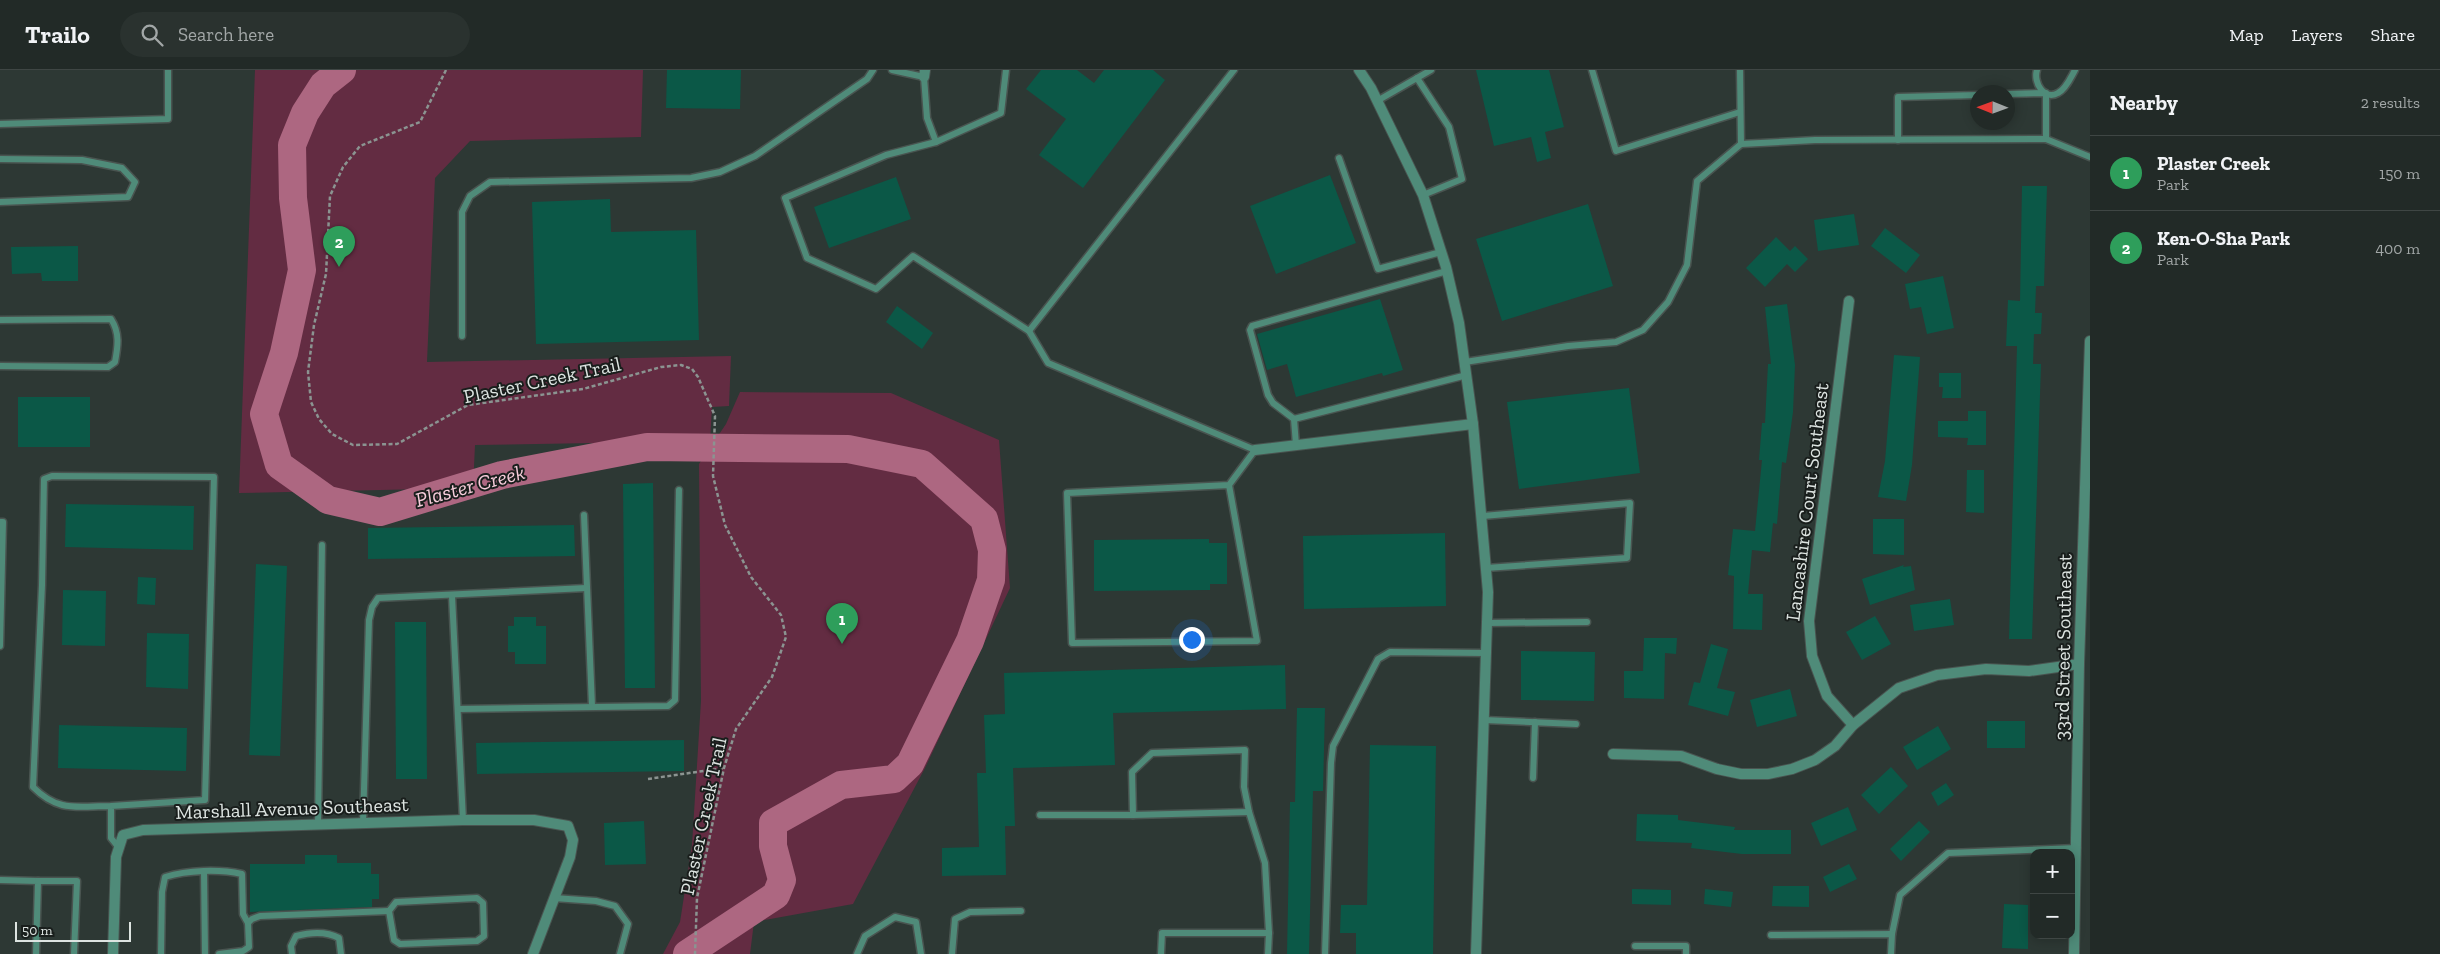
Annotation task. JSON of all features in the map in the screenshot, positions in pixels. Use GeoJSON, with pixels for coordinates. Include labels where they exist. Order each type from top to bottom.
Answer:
{"type":"FeatureCollection","features":[{"type":"Feature","properties":{"kind":"street"},"geometry":{"type":"LineString","coordinates":[[1358,70],[1377,102],[1422,195],[1447,271],[1459,322],[1465,362],[1483,516],[1486,568],[1487,623],[1476,954]]}},
{"type":"Feature","properties":{"kind":"street","name":"Lancashire Court Southeast"},"geometry":{"type":"LineString","coordinates":[[1849,301],[1809,621],[1812,656],[1827,696],[1853,725]]}},
{"type":"Feature","properties":{"kind":"street","name":"33rd Street Southeast"},"geometry":{"type":"LineString","coordinates":[[2074,954],[2079,664],[2090,341]]}},
{"type":"Feature","properties":{"kind":"street"},"geometry":{"type":"LineString","coordinates":[[1255,450],[1473,424]]}},
{"type":"Feature","properties":{"kind":"street"},"geometry":{"type":"LineString","coordinates":[[1613,754],[1682,756],[1718,769],[1741,774],[1768,774],[1792,769],[1815,760],[1835,746],[1853,725],[1899,688],[1937,675],[1986,670],[2029,671],[2079,664]]}},
{"type":"Feature","properties":{"kind":"street","name":"Marshall Avenue Southeast"},"geometry":{"type":"LineString","coordinates":[[119,848],[124,835],[143,830],[463,820],[534,820],[568,826],[573,840],[570,857],[554,898]]}},
{"type":"Feature","properties":{"kind":"street"},"geometry":{"type":"LineString","coordinates":[[113,954],[116,857],[119,848]]}},
{"type":"Feature","properties":{"kind":"street"},"geometry":{"type":"LineString","coordinates":[[533,954],[554,898]]}},
{"type":"Feature","properties":{"kind":"lane"},"geometry":{"type":"LineString","coordinates":[[0,124],[168,119],[168,70]]}},
{"type":"Feature","properties":{"kind":"lane"},"geometry":{"type":"LineString","coordinates":[[462,336],[462,212],[470,196],[490,182],[691,178],[720,172],[755,156],[867,79],[873,70]]}},
{"type":"Feature","properties":{"kind":"lane"},"geometry":{"type":"LineString","coordinates":[[892,70],[925,73],[927,118],[936,142]]}},
{"type":"Feature","properties":{"kind":"lane"},"geometry":{"type":"LineString","coordinates":[[1006,70],[1001,113],[936,142],[886,155],[785,198],[807,258],[876,289],[913,256],[1029,331],[1048,363],[1255,450],[1229,485],[1257,641],[1072,643],[1067,493],[1229,485]]}},
{"type":"Feature","properties":{"kind":"lane"},"geometry":{"type":"LineString","coordinates":[[1029,331],[1234,70]]}},
{"type":"Feature","properties":{"kind":"lane"},"geometry":{"type":"LineString","coordinates":[[1377,102],[1431,70]]}},
{"type":"Feature","properties":{"kind":"lane"},"geometry":{"type":"LineString","coordinates":[[1592,70],[1616,151],[1740,112]]}},
{"type":"Feature","properties":{"kind":"lane"},"geometry":{"type":"LineString","coordinates":[[1740,70],[1741,144]]}},
{"type":"Feature","properties":{"kind":"lane"},"geometry":{"type":"LineString","coordinates":[[2037,70],[2036,82],[2046,93],[2046,139]]}},
{"type":"Feature","properties":{"kind":"lane"},"geometry":{"type":"LineString","coordinates":[[2015,94],[2055,94],[2061,91],[2075,70]]}},
{"type":"Feature","properties":{"kind":"lane"},"geometry":{"type":"LineString","coordinates":[[1417,78],[1449,127],[1462,179],[1422,195]]}},
{"type":"Feature","properties":{"kind":"lane"},"geometry":{"type":"LineString","coordinates":[[1898,140],[1898,97],[1970,95]]}},
{"type":"Feature","properties":{"kind":"lane"},"geometry":{"type":"LineString","coordinates":[[1465,362],[1568,346],[1616,342],[1643,330],[1668,302],[1687,265],[1697,181],[1741,144],[1815,140],[2046,139],[2090,157]]}},
{"type":"Feature","properties":{"kind":"lane"},"geometry":{"type":"LineString","coordinates":[[1338,158],[1378,269],[1441,252]]}},
{"type":"Feature","properties":{"kind":"lane"},"geometry":{"type":"LineString","coordinates":[[0,159],[82,160],[122,168],[135,182],[128,198],[0,202]]}},
{"type":"Feature","properties":{"kind":"lane"},"geometry":{"type":"LineString","coordinates":[[1296,445],[1294,419],[1273,403],[1268,395],[1250,330],[1252,326],[1447,271]]}},
{"type":"Feature","properties":{"kind":"lane"},"geometry":{"type":"LineString","coordinates":[[0,320],[111,319],[117,328],[118,342],[115,362],[108,367],[0,366]]}},
{"type":"Feature","properties":{"kind":"lane"},"geometry":{"type":"LineString","coordinates":[[1294,419],[1466,375]]}},
{"type":"Feature","properties":{"kind":"lane"},"geometry":{"type":"LineString","coordinates":[[52,476],[214,477],[205,800],[111,806],[58,806],[46,800],[33,787],[42,585],[44,479],[52,476]]}},
{"type":"Feature","properties":{"kind":"lane"},"geometry":{"type":"LineString","coordinates":[[459,710],[668,706],[675,700],[679,490]]}},
{"type":"Feature","properties":{"kind":"lane"},"geometry":{"type":"LineString","coordinates":[[1483,516],[1630,503],[1627,558],[1486,568]]}},
{"type":"Feature","properties":{"kind":"lane"},"geometry":{"type":"LineString","coordinates":[[584,515],[592,706]]}},
{"type":"Feature","properties":{"kind":"lane"},"geometry":{"type":"LineString","coordinates":[[0,522],[3,522],[0,646]]}},
{"type":"Feature","properties":{"kind":"lane"},"geometry":{"type":"LineString","coordinates":[[318,824],[322,545]]}},
{"type":"Feature","properties":{"kind":"lane"},"geometry":{"type":"LineString","coordinates":[[363,823],[368,620],[372,607],[378,598],[452,596],[586,588]]}},
{"type":"Feature","properties":{"kind":"lane"},"geometry":{"type":"LineString","coordinates":[[452,596],[463,820]]}},
{"type":"Feature","properties":{"kind":"lane"},"geometry":{"type":"LineString","coordinates":[[1487,623],[1587,622]]}},
{"type":"Feature","properties":{"kind":"lane"},"geometry":{"type":"LineString","coordinates":[[1325,954],[1331,763],[1334,746],[1378,659],[1390,652],[1486,653]]}},
{"type":"Feature","properties":{"kind":"lane"},"geometry":{"type":"LineString","coordinates":[[1484,720],[1576,724]]}},
{"type":"Feature","properties":{"kind":"lane"},"geometry":{"type":"LineString","coordinates":[[1533,778],[1535,722]]}},
{"type":"Feature","properties":{"kind":"lane"},"geometry":{"type":"LineString","coordinates":[[1133,815],[1132,772],[1152,753],[1245,750],[1244,787],[1249,812],[1265,863],[1269,933],[1268,954]]}},
{"type":"Feature","properties":{"kind":"lane"},"geometry":{"type":"LineString","coordinates":[[111,806],[111,838],[119,848]]}},
{"type":"Feature","properties":{"kind":"lane"},"geometry":{"type":"LineString","coordinates":[[1040,816],[1249,812]]}},
{"type":"Feature","properties":{"kind":"lane"},"geometry":{"type":"LineString","coordinates":[[1891,954],[1892,934],[1900,895],[1948,853],[2077,848]]}},
{"type":"Feature","properties":{"kind":"lane"},"geometry":{"type":"LineString","coordinates":[[161,954],[162,892],[165,877],[176,874],[231,871],[242,874],[243,914],[248,923],[249,947],[243,951],[219,954]]}},
{"type":"Feature","properties":{"kind":"lane"},"geometry":{"type":"LineString","coordinates":[[204,872],[205,954]]}},
{"type":"Feature","properties":{"kind":"lane"},"geometry":{"type":"LineString","coordinates":[[0,880],[77,881],[74,954]]}},
{"type":"Feature","properties":{"kind":"lane"},"geometry":{"type":"LineString","coordinates":[[36,954],[38,881]]}},
{"type":"Feature","properties":{"kind":"lane"},"geometry":{"type":"LineString","coordinates":[[477,898],[483,903],[484,936],[477,941],[400,944],[394,940],[389,912],[396,902],[477,898]]}},
{"type":"Feature","properties":{"kind":"lane"},"geometry":{"type":"LineString","coordinates":[[554,898],[596,901],[615,906],[628,924],[620,954]]}},
{"type":"Feature","properties":{"kind":"lane"},"geometry":{"type":"LineString","coordinates":[[952,954],[955,919],[970,912],[1021,911]]}},
{"type":"Feature","properties":{"kind":"lane"},"geometry":{"type":"LineString","coordinates":[[248,923],[260,916],[389,912]]}},
{"type":"Feature","properties":{"kind":"lane"},"geometry":{"type":"LineString","coordinates":[[857,954],[865,936],[894,917],[916,922],[921,954]]}},
{"type":"Feature","properties":{"kind":"lane"},"geometry":{"type":"LineString","coordinates":[[1161,954],[1162,932],[1269,933]]}},
{"type":"Feature","properties":{"kind":"lane"},"geometry":{"type":"LineString","coordinates":[[292,954],[291,946],[296,936],[307,933],[330,933],[339,938],[341,954]]}},
{"type":"Feature","properties":{"kind":"lane"},"geometry":{"type":"LineString","coordinates":[[1771,935],[1892,934]]}},
{"type":"Feature","properties":{"kind":"lane"},"geometry":{"type":"LineString","coordinates":[[1635,946],[1686,946],[1686,954]]}},
{"type":"Feature","properties":{"kind":"path","name":"Plaster Creek Trail"},"geometry":{"type":"LineString","coordinates":[[446,70],[420,122],[360,146],[343,167],[330,196],[326,274],[314,325],[308,372],[312,402],[319,418],[332,434],[353,445],[397,444],[468,405],[583,389],[660,367],[681,365],[692,370],[698,377],[714,416],[713,476],[725,526],[751,577],[781,615],[786,637],[772,677],[736,729],[724,768],[697,898],[695,954]]}},
{"type":"Feature","properties":{"kind":"path"},"geometry":{"type":"LineString","coordinates":[[648,779],[724,768]]}},
{"type":"Feature","properties":{"kind":"shaded area"},"geometry":{"type":"Polygon","coordinates":[[[255,70],[643,70],[641,137],[470,141],[435,178],[427,362],[731,356],[729,406],[712,407],[710,441],[475,445],[473,488],[239,493],[255,70]]]}},
{"type":"Feature","properties":{"kind":"shaded area"},"geometry":{"type":"Polygon","coordinates":[[[740,392],[891,393],[999,440],[1010,588],[925,768],[853,904],[754,922],[750,954],[663,954],[680,922],[692,845],[701,701],[699,464],[726,424],[740,392]]]}},
{"type":"Feature","properties":{"kind":"building"},"geometry":{"type":"Polygon","coordinates":[[[667,70],[741,70],[740,109],[666,108],[667,70]]]}},
{"type":"Feature","properties":{"kind":"building"},"geometry":{"type":"Polygon","coordinates":[[[1041,70],[1077,70],[1094,83],[1104,70],[1153,70],[1165,80],[1083,188],[1039,155],[1066,119],[1026,89],[1041,70]]]}},
{"type":"Feature","properties":{"kind":"building"},"geometry":{"type":"Polygon","coordinates":[[[1476,70],[1549,70],[1564,127],[1545,132],[1551,158],[1537,162],[1531,137],[1494,146],[1476,70]]]}},
{"type":"Feature","properties":{"kind":"building"},"geometry":{"type":"Polygon","coordinates":[[[1330,175],[1356,243],[1276,274],[1250,206],[1330,175]]]}},
{"type":"Feature","properties":{"kind":"building"},"geometry":{"type":"Polygon","coordinates":[[[896,177],[911,219],[829,248],[814,207],[896,177]]]}},
{"type":"Feature","properties":{"kind":"building"},"geometry":{"type":"Polygon","coordinates":[[[2022,186],[2047,186],[2044,286],[2036,286],[2035,313],[2042,313],[2041,334],[2034,334],[2033,364],[2041,364],[2032,639],[2009,639],[2017,346],[2006,346],[2008,300],[2020,301],[2022,186]]]}},
{"type":"Feature","properties":{"kind":"building"},"geometry":{"type":"Polygon","coordinates":[[[610,199],[611,232],[696,230],[699,340],[536,344],[532,202],[610,199]]]}},
{"type":"Feature","properties":{"kind":"building"},"geometry":{"type":"Polygon","coordinates":[[[1588,204],[1613,286],[1502,321],[1476,239],[1588,204]]]}},
{"type":"Feature","properties":{"kind":"building"},"geometry":{"type":"Polygon","coordinates":[[[1854,214],[1859,245],[1818,251],[1814,220],[1854,214]]]}},
{"type":"Feature","properties":{"kind":"building"},"geometry":{"type":"Polygon","coordinates":[[[1885,228],[1920,255],[1906,273],[1871,246],[1885,228]]]}},
{"type":"Feature","properties":{"kind":"building"},"geometry":{"type":"Polygon","coordinates":[[[1776,237],[1790,251],[1795,246],[1808,259],[1795,272],[1787,264],[1765,287],[1746,268],[1776,237]]]}},
{"type":"Feature","properties":{"kind":"building"},"geometry":{"type":"Polygon","coordinates":[[[78,246],[78,281],[42,281],[41,273],[12,274],[11,247],[78,246]]]}},
{"type":"Feature","properties":{"kind":"building"},"geometry":{"type":"Polygon","coordinates":[[[1943,276],[1954,328],[1927,334],[1921,307],[1910,309],[1905,284],[1943,276]]]}},
{"type":"Feature","properties":{"kind":"building"},"geometry":{"type":"Polygon","coordinates":[[[1380,299],[1403,370],[1383,376],[1382,373],[1296,397],[1287,364],[1267,370],[1257,334],[1380,299]]]}},
{"type":"Feature","properties":{"kind":"building"},"geometry":{"type":"Polygon","coordinates":[[[1787,304],[1795,365],[1793,412],[1786,463],[1782,462],[1777,524],[1773,523],[1770,552],[1752,550],[1748,594],[1763,594],[1762,630],[1733,629],[1734,576],[1728,575],[1733,529],[1755,531],[1762,460],[1759,460],[1762,423],[1765,423],[1768,364],[1771,364],[1765,307],[1787,304]]]}},
{"type":"Feature","properties":{"kind":"building"},"geometry":{"type":"Polygon","coordinates":[[[897,306],[933,333],[922,349],[886,322],[897,306]]]}},
{"type":"Feature","properties":{"kind":"building"},"geometry":{"type":"Polygon","coordinates":[[[1894,355],[1920,357],[1912,465],[1906,501],[1878,497],[1885,461],[1894,355]]]}},
{"type":"Feature","properties":{"kind":"building"},"geometry":{"type":"Polygon","coordinates":[[[1939,373],[1961,373],[1961,398],[1942,398],[1943,387],[1939,387],[1939,373]]]}},
{"type":"Feature","properties":{"kind":"building"},"geometry":{"type":"Polygon","coordinates":[[[1629,388],[1640,473],[1519,489],[1507,402],[1629,388]]]}},
{"type":"Feature","properties":{"kind":"building"},"geometry":{"type":"Polygon","coordinates":[[[18,397],[90,397],[90,447],[18,447],[18,397]]]}},
{"type":"Feature","properties":{"kind":"building"},"geometry":{"type":"Polygon","coordinates":[[[1968,411],[1986,411],[1986,445],[1967,445],[1968,438],[1938,437],[1938,421],[1968,421],[1968,411]]]}},
{"type":"Feature","properties":{"kind":"building"},"geometry":{"type":"Polygon","coordinates":[[[1967,470],[1984,470],[1984,513],[1966,512],[1967,470]]]}},
{"type":"Feature","properties":{"kind":"building"},"geometry":{"type":"Polygon","coordinates":[[[653,483],[655,688],[625,688],[623,484],[653,483]]]}},
{"type":"Feature","properties":{"kind":"building"},"geometry":{"type":"Polygon","coordinates":[[[66,504],[194,506],[193,550],[65,547],[66,504]]]}},
{"type":"Feature","properties":{"kind":"building"},"geometry":{"type":"Polygon","coordinates":[[[1873,519],[1904,519],[1904,555],[1873,554],[1873,519]]]}},
{"type":"Feature","properties":{"kind":"building"},"geometry":{"type":"Polygon","coordinates":[[[574,525],[575,556],[368,559],[368,528],[574,525]]]}},
{"type":"Feature","properties":{"kind":"building"},"geometry":{"type":"Polygon","coordinates":[[[1445,533],[1446,606],[1304,609],[1303,536],[1445,533]]]}},
{"type":"Feature","properties":{"kind":"building"},"geometry":{"type":"Polygon","coordinates":[[[1209,539],[1209,543],[1227,543],[1227,584],[1210,584],[1210,590],[1094,591],[1094,540],[1209,539]]]}},
{"type":"Feature","properties":{"kind":"building"},"geometry":{"type":"Polygon","coordinates":[[[256,564],[287,566],[280,756],[249,755],[256,564]]]}},
{"type":"Feature","properties":{"kind":"building"},"geometry":{"type":"Polygon","coordinates":[[[1904,565],[1903,567],[1911,566],[1915,590],[1870,605],[1862,579],[1904,565]]]}},
{"type":"Feature","properties":{"kind":"building"},"geometry":{"type":"Polygon","coordinates":[[[138,577],[156,578],[155,605],[137,604],[138,577]]]}},
{"type":"Feature","properties":{"kind":"building"},"geometry":{"type":"Polygon","coordinates":[[[63,590],[106,591],[105,646],[62,645],[63,590]]]}},
{"type":"Feature","properties":{"kind":"building"},"geometry":{"type":"Polygon","coordinates":[[[1950,599],[1954,625],[1914,631],[1910,605],[1950,599]]]}},
{"type":"Feature","properties":{"kind":"building"},"geometry":{"type":"Polygon","coordinates":[[[1875,616],[1891,644],[1862,660],[1846,632],[1875,616]]]}},
{"type":"Feature","properties":{"kind":"building"},"geometry":{"type":"Polygon","coordinates":[[[514,617],[536,617],[536,626],[546,626],[546,664],[515,664],[515,652],[508,652],[508,626],[514,626],[514,617]]]}},
{"type":"Feature","properties":{"kind":"building"},"geometry":{"type":"Polygon","coordinates":[[[395,622],[426,622],[427,779],[396,779],[395,622]]]}},
{"type":"Feature","properties":{"kind":"building"},"geometry":{"type":"Polygon","coordinates":[[[147,633],[189,634],[188,689],[146,687],[147,633]]]}},
{"type":"Feature","properties":{"kind":"building"},"geometry":{"type":"Polygon","coordinates":[[[1644,638],[1677,638],[1676,654],[1665,653],[1664,699],[1624,698],[1624,671],[1643,671],[1644,638]]]}},
{"type":"Feature","properties":{"kind":"building"},"geometry":{"type":"Polygon","coordinates":[[[1711,644],[1728,649],[1717,688],[1735,692],[1728,716],[1688,705],[1694,682],[1700,683],[1711,644]]]}},
{"type":"Feature","properties":{"kind":"building"},"geometry":{"type":"Polygon","coordinates":[[[1521,651],[1595,652],[1594,701],[1521,700],[1521,651]]]}},
{"type":"Feature","properties":{"kind":"building"},"geometry":{"type":"Polygon","coordinates":[[[1285,665],[1286,709],[1113,713],[1115,765],[1013,768],[1015,826],[1005,826],[1006,875],[942,876],[942,848],[979,847],[977,773],[986,773],[984,715],[1005,714],[1004,673],[1285,665]]]}},
{"type":"Feature","properties":{"kind":"building"},"geometry":{"type":"Polygon","coordinates":[[[1790,689],[1797,716],[1757,727],[1750,700],[1790,689]]]}},
{"type":"Feature","properties":{"kind":"building"},"geometry":{"type":"Polygon","coordinates":[[[1297,708],[1325,708],[1323,791],[1313,791],[1309,954],[1287,954],[1290,802],[1295,802],[1297,708]]]}},
{"type":"Feature","properties":{"kind":"building"},"geometry":{"type":"Polygon","coordinates":[[[1987,721],[2025,721],[2025,748],[1987,748],[1987,721]]]}},
{"type":"Feature","properties":{"kind":"building"},"geometry":{"type":"Polygon","coordinates":[[[59,725],[187,728],[186,771],[58,768],[59,725]]]}},
{"type":"Feature","properties":{"kind":"building"},"geometry":{"type":"Polygon","coordinates":[[[1938,726],[1951,749],[1917,770],[1903,747],[1938,726]]]}},
{"type":"Feature","properties":{"kind":"building"},"geometry":{"type":"Polygon","coordinates":[[[684,740],[684,771],[477,774],[476,743],[684,740]]]}},
{"type":"Feature","properties":{"kind":"building"},"geometry":{"type":"Polygon","coordinates":[[[1370,745],[1436,746],[1433,954],[1356,954],[1356,933],[1340,933],[1341,905],[1367,905],[1370,745]]]}},
{"type":"Feature","properties":{"kind":"building"},"geometry":{"type":"Polygon","coordinates":[[[1891,767],[1908,786],[1879,814],[1861,795],[1891,767]]]}},
{"type":"Feature","properties":{"kind":"building"},"geometry":{"type":"Polygon","coordinates":[[[1946,783],[1954,795],[1938,806],[1931,793],[1946,783]]]}},
{"type":"Feature","properties":{"kind":"building"},"geometry":{"type":"Polygon","coordinates":[[[1848,807],[1857,830],[1821,846],[1811,823],[1848,807]]]}},
{"type":"Feature","properties":{"kind":"building"},"geometry":{"type":"Polygon","coordinates":[[[1637,814],[1678,815],[1678,820],[1735,827],[1734,830],[1791,830],[1791,854],[1742,854],[1691,848],[1692,843],[1636,841],[1637,814]]]}},
{"type":"Feature","properties":{"kind":"building"},"geometry":{"type":"Polygon","coordinates":[[[644,821],[646,864],[605,865],[604,823],[644,821]]]}},
{"type":"Feature","properties":{"kind":"building"},"geometry":{"type":"Polygon","coordinates":[[[1919,821],[1930,832],[1901,861],[1890,849],[1919,821]]]}},
{"type":"Feature","properties":{"kind":"building"},"geometry":{"type":"Polygon","coordinates":[[[305,855],[337,855],[337,863],[371,863],[371,874],[379,874],[379,899],[372,899],[372,907],[250,912],[250,864],[305,864],[305,855]]]}},
{"type":"Feature","properties":{"kind":"building"},"geometry":{"type":"Polygon","coordinates":[[[1849,864],[1857,879],[1830,892],[1823,877],[1849,864]]]}},
{"type":"Feature","properties":{"kind":"building"},"geometry":{"type":"Polygon","coordinates":[[[1773,886],[1809,886],[1809,907],[1772,906],[1773,886]]]}},
{"type":"Feature","properties":{"kind":"building"},"geometry":{"type":"Polygon","coordinates":[[[1632,889],[1671,890],[1671,905],[1632,904],[1632,889]]]}},
{"type":"Feature","properties":{"kind":"building"},"geometry":{"type":"Polygon","coordinates":[[[1705,889],[1733,892],[1731,907],[1704,904],[1705,889]]]}},
{"type":"Feature","properties":{"kind":"building"},"geometry":{"type":"Polygon","coordinates":[[[2004,904],[2028,905],[2028,949],[2002,948],[2004,904]]]}},
{"type":"Feature","properties":{"kind":"waterway","name":"Plaster Creek"},"geometry":{"type":"LineString","coordinates":[[342,70],[323,85],[305,113],[292,145],[293,198],[302,270],[284,353],[264,414],[279,465],[328,500],[380,512],[502,475],[647,447],[848,449],[922,464],[984,519],[992,550],[991,580],[970,641],[910,764],[894,779],[841,785],[773,823],[773,846],[782,880],[776,895],[687,954]]}},
{"type":"Feature","properties":{"kind":"place","name":"Ken-O-Sha Park"},"geometry":{"type":"Point","coordinates":[339,267]}},
{"type":"Feature","properties":{"kind":"place","name":"Plaster Creek"},"geometry":{"type":"Point","coordinates":[842,644]}}]}
